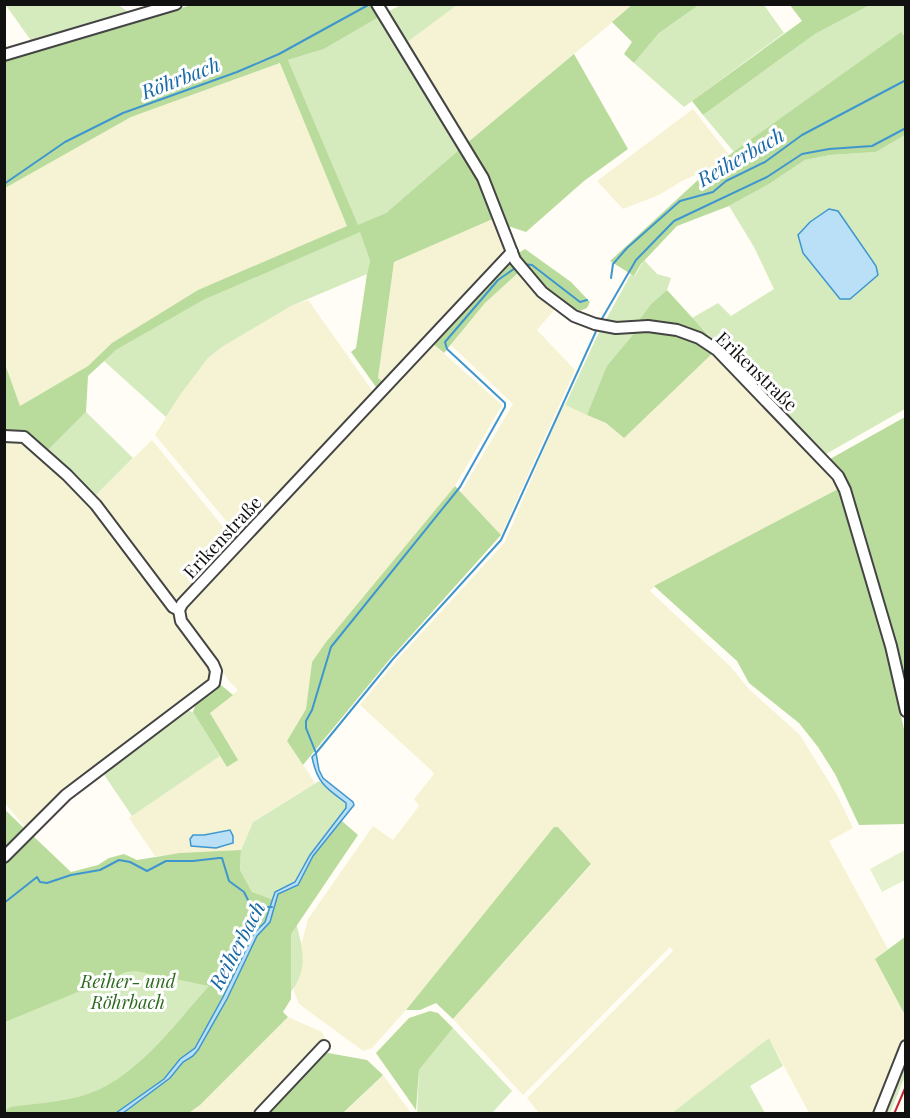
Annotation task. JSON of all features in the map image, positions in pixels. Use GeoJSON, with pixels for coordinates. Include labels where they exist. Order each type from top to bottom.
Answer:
{"type":"FeatureCollection","features":[{"type":"Feature","properties":{"kind":"street"},"geometry":{"type":"LineString","coordinates":[[4,55],[176,4]]}},
{"type":"Feature","properties":{"kind":"street","name":"Erikenstraße"},"geometry":{"type":"LineString","coordinates":[[377,4],[483,178],[513,256],[522,271],[556,303],[574,316],[616,328],[659,327],[677,330],[699,338],[717,350],[820,455],[843,484],[891,646],[906,711]]}},
{"type":"Feature","properties":{"kind":"street","name":"Erikenstraße"},"geometry":{"type":"LineString","coordinates":[[179,610],[182,604],[513,256]]}},
{"type":"Feature","properties":{"kind":"street"},"geometry":{"type":"LineString","coordinates":[[4,436],[24,437],[67,475],[96,505],[173,607],[179,610],[181,621],[213,664],[216,677],[214,683],[83,782],[4,856]]}},
{"type":"Feature","properties":{"kind":"street"},"geometry":{"type":"LineString","coordinates":[[260,1113],[324,1046]]}},
{"type":"Feature","properties":{"kind":"street"},"geometry":{"type":"LineString","coordinates":[[879,1113],[906,1046]]}},
{"type":"Feature","properties":{"kind":"shaded area"},"geometry":{"type":"Polygon","coordinates":[[[457,5],[633,5],[467,143],[406,43],[457,5]]]}},
{"type":"Feature","properties":{"kind":"shaded area"},"geometry":{"type":"Polygon","coordinates":[[[281,63],[348,226],[198,290],[113,343],[88,366],[19,407],[5,361],[4,188],[131,117],[281,63]]]}},
{"type":"Feature","properties":{"kind":"shaded area"},"geometry":{"type":"Polygon","coordinates":[[[693,109],[729,155],[711,168],[682,181],[659,195],[623,209],[597,181],[693,109]]]}},
{"type":"Feature","properties":{"kind":"shaded area"},"geometry":{"type":"Polygon","coordinates":[[[495,218],[504,248],[502,254],[382,381],[378,378],[394,262],[495,218]]]}},
{"type":"Feature","properties":{"kind":"shaded area"},"geometry":{"type":"Polygon","coordinates":[[[518,273],[555,309],[537,330],[575,370],[501,535],[461,492],[513,404],[451,345],[485,303],[518,273]]]}},
{"type":"Feature","properties":{"kind":"shaded area"},"geometry":{"type":"Polygon","coordinates":[[[308,300],[374,393],[245,533],[236,533],[155,435],[180,395],[208,358],[222,347],[291,306],[308,300]]]}},
{"type":"Feature","properties":{"kind":"shaded area"},"geometry":{"type":"Polygon","coordinates":[[[432,343],[502,405],[455,486],[312,662],[306,709],[287,741],[315,783],[253,822],[241,850],[155,856],[129,818],[220,756],[227,767],[209,712],[238,690],[229,681],[184,617],[185,606],[432,343]]]}},
{"type":"Feature","properties":{"kind":"shaded area"},"geometry":{"type":"Polygon","coordinates":[[[713,352],[810,450],[838,489],[655,586],[650,591],[730,666],[749,689],[800,735],[837,795],[853,828],[829,841],[888,949],[875,959],[905,1015],[905,1039],[877,1113],[809,1113],[769,1038],[672,1113],[539,1113],[527,1098],[673,951],[670,947],[523,1095],[453,1019],[591,865],[558,827],[554,828],[406,1010],[372,1048],[363,1051],[299,1004],[294,992],[295,968],[308,919],[373,826],[393,840],[419,806],[414,799],[434,774],[360,705],[396,661],[505,542],[563,404],[606,423],[624,438],[713,352]]]}},
{"type":"Feature","properties":{"kind":"shaded area"},"geometry":{"type":"Polygon","coordinates":[[[152,440],[233,539],[233,545],[181,598],[172,600],[94,497],[152,440]]]}},
{"type":"Feature","properties":{"kind":"shaded area"},"geometry":{"type":"Polygon","coordinates":[[[4,441],[23,441],[64,477],[93,507],[213,672],[210,681],[29,827],[25,827],[5,803],[4,441]]]}},
{"type":"Feature","properties":{"kind":"shaded area"},"geometry":{"type":"Polygon","coordinates":[[[288,1017],[322,1032],[325,1039],[256,1113],[189,1114],[200,1105],[288,1017]]]}},
{"type":"Feature","properties":{"kind":"shaded area"},"geometry":{"type":"Polygon","coordinates":[[[383,1075],[411,1113],[343,1114],[383,1075]]]}},
{"type":"Feature","properties":{"kind":"green space"},"geometry":{"type":"Polygon","coordinates":[[[5,4],[118,5],[130,13],[32,42],[5,4]]]}},
{"type":"Feature","properties":{"kind":"green space"},"geometry":{"type":"Polygon","coordinates":[[[633,4],[699,5],[659,33],[634,63],[624,54],[632,42],[612,22],[633,4]]]}},
{"type":"Feature","properties":{"kind":"green space"},"geometry":{"type":"Polygon","coordinates":[[[191,5],[371,5],[379,17],[324,49],[288,60],[358,225],[386,213],[460,149],[479,181],[495,218],[394,262],[378,378],[382,381],[376,387],[351,352],[356,348],[370,261],[360,232],[203,300],[116,350],[88,376],[86,412],[47,451],[5,433],[4,361],[20,406],[88,366],[112,343],[198,290],[347,226],[280,63],[131,117],[5,188],[5,60],[191,5]]]}},
{"type":"Feature","properties":{"kind":"green space"},"geometry":{"type":"Polygon","coordinates":[[[401,5],[457,5],[406,43],[387,12],[401,5]]]}},
{"type":"Feature","properties":{"kind":"green space"},"geometry":{"type":"Polygon","coordinates":[[[699,5],[764,5],[784,33],[684,107],[634,63],[659,33],[699,5]]]}},
{"type":"Feature","properties":{"kind":"green space"},"geometry":{"type":"Polygon","coordinates":[[[790,5],[870,5],[815,34],[703,115],[692,101],[802,21],[790,5]]]}},
{"type":"Feature","properties":{"kind":"green space"},"geometry":{"type":"Polygon","coordinates":[[[870,5],[905,5],[905,38],[900,33],[734,152],[703,115],[815,34],[870,5]]]}},
{"type":"Feature","properties":{"kind":"green space"},"geometry":{"type":"Polygon","coordinates":[[[379,17],[460,149],[386,213],[358,226],[288,60],[324,49],[379,17]]]}},
{"type":"Feature","properties":{"kind":"green space"},"geometry":{"type":"Polygon","coordinates":[[[901,32],[906,38],[905,135],[876,152],[830,155],[805,160],[769,184],[729,206],[677,226],[641,264],[634,276],[610,261],[711,168],[901,32]]]}},
{"type":"Feature","properties":{"kind":"green space"},"geometry":{"type":"Polygon","coordinates":[[[574,54],[628,149],[584,181],[526,232],[508,226],[489,178],[467,143],[574,54]]]}},
{"type":"Feature","properties":{"kind":"green space"},"geometry":{"type":"Polygon","coordinates":[[[905,135],[905,409],[826,454],[692,318],[718,303],[731,316],[774,289],[754,247],[729,206],[769,184],[805,160],[830,155],[876,152],[905,135]]]}},
{"type":"Feature","properties":{"kind":"green space"},"geometry":{"type":"Polygon","coordinates":[[[360,231],[370,261],[367,274],[291,306],[222,347],[208,358],[166,417],[104,361],[116,350],[202,300],[360,231]]]}},
{"type":"Feature","properties":{"kind":"green space"},"geometry":{"type":"Polygon","coordinates":[[[525,249],[571,282],[590,302],[587,308],[580,311],[543,288],[517,254],[525,249]]]}},
{"type":"Feature","properties":{"kind":"green space"},"geometry":{"type":"Polygon","coordinates":[[[644,260],[657,274],[671,278],[667,290],[651,304],[636,324],[604,323],[631,274],[635,276],[644,260]]]}},
{"type":"Feature","properties":{"kind":"green space"},"geometry":{"type":"Polygon","coordinates":[[[511,263],[518,273],[485,303],[444,353],[432,343],[494,278],[511,263]]]}},
{"type":"Feature","properties":{"kind":"green space"},"geometry":{"type":"Polygon","coordinates":[[[667,290],[719,347],[624,438],[606,423],[587,415],[607,366],[637,330],[636,324],[651,304],[667,290]]]}},
{"type":"Feature","properties":{"kind":"green space"},"geometry":{"type":"Polygon","coordinates":[[[601,328],[637,330],[596,396],[587,415],[565,405],[601,328]]]}},
{"type":"Feature","properties":{"kind":"green space"},"geometry":{"type":"Polygon","coordinates":[[[86,412],[133,458],[94,497],[47,451],[86,412]]]}},
{"type":"Feature","properties":{"kind":"green space"},"geometry":{"type":"Polygon","coordinates":[[[905,417],[905,691],[880,588],[846,482],[848,481],[830,459],[905,417]]]}},
{"type":"Feature","properties":{"kind":"green space"},"geometry":{"type":"Polygon","coordinates":[[[455,486],[501,535],[390,659],[303,765],[287,741],[306,709],[312,662],[455,486]]]}},
{"type":"Feature","properties":{"kind":"green space"},"geometry":{"type":"Polygon","coordinates":[[[838,489],[871,591],[905,734],[905,824],[859,825],[835,774],[799,723],[749,683],[737,661],[654,586],[838,489]]]}},
{"type":"Feature","properties":{"kind":"green space"},"geometry":{"type":"Polygon","coordinates":[[[221,685],[233,695],[210,713],[238,760],[227,767],[193,712],[195,701],[221,685]]]}},
{"type":"Feature","properties":{"kind":"green space"},"geometry":{"type":"Polygon","coordinates":[[[184,710],[193,712],[220,756],[132,816],[101,770],[184,710]]]}},
{"type":"Feature","properties":{"kind":"green space","name":"Reiher- und Röhrbach"},"geometry":{"type":"Polygon","coordinates":[[[319,781],[346,803],[346,808],[310,854],[295,883],[276,892],[286,890],[298,929],[303,959],[299,977],[293,990],[284,1001],[177,1113],[5,1113],[4,809],[71,875],[252,892],[240,870],[241,850],[253,822],[319,781]]]}},
{"type":"Feature","properties":{"kind":"green space"},"geometry":{"type":"Polygon","coordinates":[[[4,809],[26,830],[4,852],[4,809]]]}},
{"type":"Feature","properties":{"kind":"green space"},"geometry":{"type":"Polygon","coordinates":[[[342,821],[358,835],[291,934],[291,999],[283,1012],[288,1017],[200,1105],[189,1113],[123,1114],[170,1078],[183,1062],[198,1050],[227,999],[257,936],[270,922],[278,894],[298,885],[313,856],[342,821]]]}},
{"type":"Feature","properties":{"kind":"green space"},"geometry":{"type":"Polygon","coordinates":[[[554,827],[558,827],[591,864],[453,1019],[436,1003],[420,1010],[406,1010],[554,827]]]}},
{"type":"Feature","properties":{"kind":"green space"},"geometry":{"type":"Polygon","coordinates":[[[31,834],[71,872],[98,865],[109,858],[124,854],[137,860],[180,853],[241,850],[240,870],[252,892],[273,900],[265,922],[254,933],[195,1048],[180,1059],[164,1079],[116,1113],[5,1114],[4,1111],[11,1107],[55,1102],[88,1094],[114,1081],[130,1070],[158,1044],[209,986],[136,971],[126,972],[5,1022],[4,862],[31,834]]]}},
{"type":"Feature","properties":{"kind":"green space"},"geometry":{"type":"Polygon","coordinates":[[[905,850],[905,880],[882,892],[870,869],[905,850]]]}},
{"type":"Feature","properties":{"kind":"green space"},"geometry":{"type":"Polygon","coordinates":[[[905,937],[905,1015],[875,959],[905,937]]]}},
{"type":"Feature","properties":{"kind":"green space"},"geometry":{"type":"Polygon","coordinates":[[[430,1011],[438,1013],[453,1028],[419,1070],[416,1110],[376,1053],[409,1018],[430,1011]]]}},
{"type":"Feature","properties":{"kind":"green space"},"geometry":{"type":"Polygon","coordinates":[[[453,1028],[512,1091],[492,1113],[417,1114],[419,1070],[453,1028]]]}},
{"type":"Feature","properties":{"kind":"green space"},"geometry":{"type":"Polygon","coordinates":[[[769,1038],[783,1066],[750,1086],[765,1113],[672,1113],[769,1038]]]}},
{"type":"Feature","properties":{"kind":"green space"},"geometry":{"type":"Polygon","coordinates":[[[328,1053],[367,1060],[383,1075],[343,1113],[265,1114],[321,1054],[328,1053]]]}},
{"type":"Feature","properties":{"kind":"green space"},"geometry":{"type":"Polygon","coordinates":[[[905,1059],[905,1076],[890,1113],[884,1114],[905,1059]]]}},
{"type":"Feature","properties":{"kind":"water"},"geometry":{"type":"Polygon","coordinates":[[[829,209],[838,211],[876,266],[878,275],[850,299],[840,299],[803,253],[798,235],[810,222],[829,209]]]}},
{"type":"Feature","properties":{"kind":"water"},"geometry":{"type":"Polygon","coordinates":[[[316,753],[323,778],[354,805],[313,856],[298,885],[278,894],[270,922],[257,936],[227,999],[198,1050],[183,1062],[170,1078],[123,1113],[116,1113],[164,1079],[180,1059],[195,1048],[254,933],[265,922],[275,892],[295,882],[310,855],[346,808],[346,803],[328,789],[320,779],[312,757],[316,753]]]}},
{"type":"Feature","properties":{"kind":"water"},"geometry":{"type":"Polygon","coordinates":[[[230,830],[233,843],[216,848],[191,846],[190,839],[193,835],[230,830]]]}},
{"type":"Feature","properties":{"kind":"waterway","name":"Röhrbach"},"geometry":{"type":"LineString","coordinates":[[4,184],[65,142],[123,113],[237,72],[279,54],[370,4]]}},
{"type":"Feature","properties":{"kind":"waterway","name":"Reiherbach"},"geometry":{"type":"LineString","coordinates":[[611,278],[613,264],[627,248],[680,201],[713,192],[726,181],[765,162],[802,135],[906,80]]}},
{"type":"Feature","properties":{"kind":"waterway"},"geometry":{"type":"LineString","coordinates":[[600,322],[636,260],[674,221],[767,177],[802,154],[829,149],[872,146],[906,128]]}},
{"type":"Feature","properties":{"kind":"waterway"},"geometry":{"type":"LineString","coordinates":[[522,264],[532,265],[580,302],[587,300]]}},
{"type":"Feature","properties":{"kind":"waterway"},"geometry":{"type":"LineString","coordinates":[[316,753],[306,728],[306,721],[312,710],[331,647],[460,487],[505,407],[505,403],[447,349],[445,342],[498,280],[518,266]]}},
{"type":"Feature","properties":{"kind":"waterway"},"geometry":{"type":"LineString","coordinates":[[316,753],[393,659],[501,540],[598,327]]}},
{"type":"Feature","properties":{"kind":"waterway"},"geometry":{"type":"LineString","coordinates":[[4,903],[37,877],[40,882],[47,883],[71,875],[100,870],[119,860],[130,862],[147,871],[166,861],[222,858],[229,881],[244,892],[250,904],[256,907],[272,907]]}},
{"type":"Feature","properties":{"kind":"railway"},"geometry":{"type":"LineString","coordinates":[[894,1114],[906,1086]]}}]}
